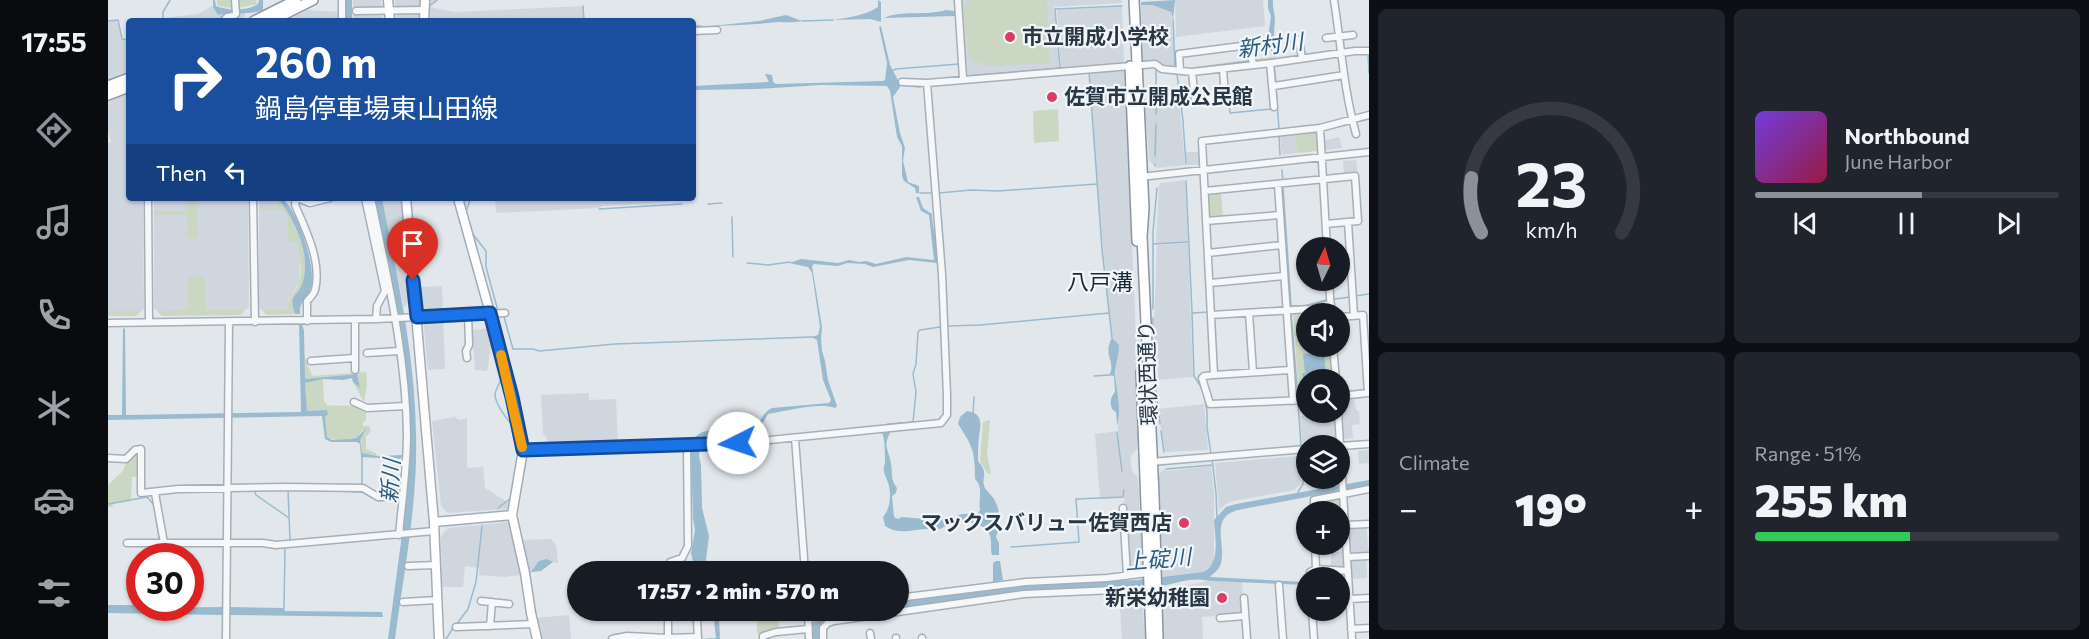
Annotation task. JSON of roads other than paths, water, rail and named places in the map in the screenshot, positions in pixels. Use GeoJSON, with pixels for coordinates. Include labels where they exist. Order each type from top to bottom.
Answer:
{"type":"FeatureCollection","features":[{"type":"Feature","properties":{"kind":"highway"},"geometry":{"type":"LineString","coordinates":[[260,18],[296,0]]}},
{"type":"Feature","properties":{"kind":"highway"},"geometry":{"type":"LineString","coordinates":[[277,18],[313,0]]}},
{"type":"Feature","properties":{"kind":"highway","name":"環状西通り"},"geometry":{"type":"LineString","coordinates":[[1128,0],[1139,177],[1144,208],[1151,639]]}},
{"type":"Feature","properties":{"kind":"highway","name":"環状西通り"},"geometry":{"type":"LineString","coordinates":[[1133,65],[1134,0]]}},
{"type":"Feature","properties":{"kind":"highway"},"geometry":{"type":"LineString","coordinates":[[108,86],[126,79]]}},
{"type":"Feature","properties":{"kind":"highway"},"geometry":{"type":"LineString","coordinates":[[108,94],[126,88]]}},
{"type":"Feature","properties":{"kind":"highway","name":"環状西通り"},"geometry":{"type":"LineString","coordinates":[[1151,582],[1158,639]]}},
{"type":"Feature","properties":{"kind":"main road"},"geometry":{"type":"LineString","coordinates":[[388,0],[389,16]]}},
{"type":"Feature","properties":{"kind":"main road"},"geometry":{"type":"LineString","coordinates":[[424,18],[425,0]]}},
{"type":"Feature","properties":{"kind":"main road"},"geometry":{"type":"LineString","coordinates":[[406,201],[434,526],[439,639]]}},
{"type":"Feature","properties":{"kind":"main road"},"geometry":{"type":"LineString","coordinates":[[459,201],[498,313],[523,450],[512,515],[537,639]]}},
{"type":"Feature","properties":{"kind":"main road"},"geometry":{"type":"LineString","coordinates":[[434,526],[512,515]]}},
{"type":"Feature","properties":{"kind":"street"},"geometry":{"type":"LineString","coordinates":[[342,0],[342,18]]}},
{"type":"Feature","properties":{"kind":"street"},"geometry":{"type":"LineString","coordinates":[[958,0],[963,79]]}},
{"type":"Feature","properties":{"kind":"street"},"geometry":{"type":"LineString","coordinates":[[1334,0],[1351,120],[1356,134]]}},
{"type":"Feature","properties":{"kind":"street"},"geometry":{"type":"LineString","coordinates":[[226,18],[233,16],[235,7]]}},
{"type":"Feature","properties":{"kind":"street"},"geometry":{"type":"LineString","coordinates":[[356,11],[389,16],[423,10]]}},
{"type":"Feature","properties":{"kind":"street"},"geometry":{"type":"LineString","coordinates":[[696,32],[717,30]]}},
{"type":"Feature","properties":{"kind":"street"},"geometry":{"type":"LineString","coordinates":[[1326,38],[1353,35]]}},
{"type":"Feature","properties":{"kind":"street"},"geometry":{"type":"LineString","coordinates":[[1294,40],[1299,40],[1301,56]]}},
{"type":"Feature","properties":{"kind":"street"},"geometry":{"type":"LineString","coordinates":[[1179,69],[1179,54],[1249,45],[1252,61]]}},
{"type":"Feature","properties":{"kind":"street"},"geometry":{"type":"LineString","coordinates":[[902,82],[927,83],[1133,65],[1192,72],[1223,69],[1252,61],[1273,63],[1341,50],[1369,51]]}},
{"type":"Feature","properties":{"kind":"street"},"geometry":{"type":"LineString","coordinates":[[1273,63],[1274,107]]}},
{"type":"Feature","properties":{"kind":"street"},"geometry":{"type":"LineString","coordinates":[[1192,72],[1195,100],[1225,97],[1223,69]]}},
{"type":"Feature","properties":{"kind":"street"},"geometry":{"type":"LineString","coordinates":[[1276,85],[1344,75]]}},
{"type":"Feature","properties":{"kind":"street"},"geometry":{"type":"LineString","coordinates":[[523,450],[689,446],[941,423],[947,415],[942,274],[927,83]]}},
{"type":"Feature","properties":{"kind":"street"},"geometry":{"type":"LineString","coordinates":[[1214,375],[1202,141],[1320,128],[1369,115]]}},
{"type":"Feature","properties":{"kind":"street"},"geometry":{"type":"LineString","coordinates":[[1320,128],[1327,237]]}},
{"type":"Feature","properties":{"kind":"street"},"geometry":{"type":"LineString","coordinates":[[1139,177],[1369,152]]}},
{"type":"Feature","properties":{"kind":"street"},"geometry":{"type":"LineString","coordinates":[[1205,191],[1355,176],[1358,221],[1326,224]]}},
{"type":"Feature","properties":{"kind":"street"},"geometry":{"type":"LineString","coordinates":[[1281,185],[1280,216],[1284,276],[1291,370],[1296,389]]}},
{"type":"Feature","properties":{"kind":"street"},"geometry":{"type":"LineString","coordinates":[[148,201],[149,322]]}},
{"type":"Feature","properties":{"kind":"street"},"geometry":{"type":"LineString","coordinates":[[253,201],[255,322]]}},
{"type":"Feature","properties":{"kind":"street"},"geometry":{"type":"LineString","coordinates":[[296,201],[295,205],[312,246],[316,268],[315,291],[307,301],[308,321]]}},
{"type":"Feature","properties":{"kind":"street"},"geometry":{"type":"LineString","coordinates":[[367,201],[385,291],[377,306],[376,319]]}},
{"type":"Feature","properties":{"kind":"street"},"geometry":{"type":"LineString","coordinates":[[372,201],[396,318],[405,406],[406,458],[399,535]]}},
{"type":"Feature","properties":{"kind":"street"},"geometry":{"type":"LineString","coordinates":[[1206,221],[1280,216]]}},
{"type":"Feature","properties":{"kind":"street"},"geometry":{"type":"LineString","coordinates":[[1348,222],[1354,316]]}},
{"type":"Feature","properties":{"kind":"street"},"geometry":{"type":"LineString","coordinates":[[1208,253],[1282,245]]}},
{"type":"Feature","properties":{"kind":"street"},"geometry":{"type":"LineString","coordinates":[[1210,283],[1284,276]]}},
{"type":"Feature","properties":{"kind":"street"},"geometry":{"type":"LineString","coordinates":[[1211,313],[1296,309]]}},
{"type":"Feature","properties":{"kind":"street"},"geometry":{"type":"LineString","coordinates":[[108,322],[355,320],[498,313]]}},
{"type":"Feature","properties":{"kind":"street"},"geometry":{"type":"LineString","coordinates":[[1249,313],[1253,372]]}},
{"type":"Feature","properties":{"kind":"street"},"geometry":{"type":"LineString","coordinates":[[467,358],[468,314]]}},
{"type":"Feature","properties":{"kind":"street"},"geometry":{"type":"LineString","coordinates":[[1350,316],[1364,315],[1368,393],[1350,395]]}},
{"type":"Feature","properties":{"kind":"street"},"geometry":{"type":"LineString","coordinates":[[355,320],[355,370]]}},
{"type":"Feature","properties":{"kind":"street"},"geometry":{"type":"LineString","coordinates":[[226,639],[229,322]]}},
{"type":"Feature","properties":{"kind":"street"},"geometry":{"type":"LineString","coordinates":[[367,353],[399,351]]}},
{"type":"Feature","properties":{"kind":"street"},"geometry":{"type":"LineString","coordinates":[[311,361],[354,358]]}},
{"type":"Feature","properties":{"kind":"street"},"geometry":{"type":"LineString","coordinates":[[1291,370],[1214,375],[1202,378],[1210,404],[1296,400]]}},
{"type":"Feature","properties":{"kind":"street"},"geometry":{"type":"LineString","coordinates":[[354,402],[367,408],[405,406]]}},
{"type":"Feature","properties":{"kind":"street"},"geometry":{"type":"LineString","coordinates":[[795,438],[804,561]]}},
{"type":"Feature","properties":{"kind":"street"},"geometry":{"type":"LineString","coordinates":[[1350,445],[1369,444]]}},
{"type":"Feature","properties":{"kind":"street"},"geometry":{"type":"LineString","coordinates":[[673,561],[682,558],[688,546],[689,446]]}},
{"type":"Feature","properties":{"kind":"street"},"geometry":{"type":"LineString","coordinates":[[108,458],[126,459],[135,450],[141,449],[141,493],[178,489],[363,488],[378,497],[403,496]]}},
{"type":"Feature","properties":{"kind":"street"},"geometry":{"type":"LineString","coordinates":[[1148,462],[1296,450]]}},
{"type":"Feature","properties":{"kind":"street"},"geometry":{"type":"LineString","coordinates":[[1343,489],[1344,501]]}},
{"type":"Feature","properties":{"kind":"street"},"geometry":{"type":"LineString","coordinates":[[1314,501],[1369,489]]}},
{"type":"Feature","properties":{"kind":"street"},"geometry":{"type":"LineString","coordinates":[[155,493],[164,543]]}},
{"type":"Feature","properties":{"kind":"street"},"geometry":{"type":"LineString","coordinates":[[1123,508],[1127,576]]}},
{"type":"Feature","properties":{"kind":"street"},"geometry":{"type":"LineString","coordinates":[[1350,525],[1369,524]]}},
{"type":"Feature","properties":{"kind":"street"},"geometry":{"type":"LineString","coordinates":[[204,544],[276,545],[411,534],[434,526]]}},
{"type":"Feature","properties":{"kind":"street"},"geometry":{"type":"LineString","coordinates":[[1348,567],[1348,557],[1369,556]]}},
{"type":"Feature","properties":{"kind":"street"},"geometry":{"type":"LineString","coordinates":[[408,566],[436,565]]}},
{"type":"Feature","properties":{"kind":"street"},"geometry":{"type":"LineString","coordinates":[[909,597],[1026,582],[1127,576],[1151,582]]}},
{"type":"Feature","properties":{"kind":"street"},"geometry":{"type":"LineString","coordinates":[[823,639],[823,628],[828,623],[845,619],[1024,594],[1137,589],[1151,582]]}},
{"type":"Feature","properties":{"kind":"street"},"geometry":{"type":"LineString","coordinates":[[1279,585],[1282,639]]}},
{"type":"Feature","properties":{"kind":"street"},"geometry":{"type":"LineString","coordinates":[[1244,598],[1247,639]]}},
{"type":"Feature","properties":{"kind":"street"},"geometry":{"type":"LineString","coordinates":[[1352,639],[1350,599],[1369,598]]}},
{"type":"Feature","properties":{"kind":"street"},"geometry":{"type":"LineString","coordinates":[[403,602],[437,600]]}},
{"type":"Feature","properties":{"kind":"street"},"geometry":{"type":"LineString","coordinates":[[481,601],[509,604]]}},
{"type":"Feature","properties":{"kind":"street"},"geometry":{"type":"LineString","coordinates":[[490,626],[492,602]]}},
{"type":"Feature","properties":{"kind":"street"},"geometry":{"type":"LineString","coordinates":[[1220,618],[1245,616]]}},
{"type":"Feature","properties":{"kind":"street"},"geometry":{"type":"LineString","coordinates":[[668,638],[669,621]]}},
{"type":"Feature","properties":{"kind":"street"},"geometry":{"type":"LineString","coordinates":[[612,639],[627,636],[698,638],[697,621]]}},
{"type":"Feature","properties":{"kind":"street"},"geometry":{"type":"LineString","coordinates":[[809,621],[809,639]]}},
{"type":"Feature","properties":{"kind":"street"},"geometry":{"type":"LineString","coordinates":[[1313,621],[1314,639]]}},
{"type":"Feature","properties":{"kind":"street"},"geometry":{"type":"LineString","coordinates":[[456,627],[533,624]]}},
{"type":"Feature","properties":{"kind":"street"},"geometry":{"type":"LineString","coordinates":[[1352,629],[1369,628]]}},
{"type":"Feature","properties":{"kind":"street"},"geometry":{"type":"LineString","coordinates":[[763,639],[763,636],[776,632],[808,629]]}},
{"type":"Feature","properties":{"kind":"water"},"geometry":{"type":"Polygon","coordinates":[[[213,0],[216,6],[237,10],[254,6],[259,0],[263,0],[263,10],[218,15],[213,7],[213,0]]]}},
{"type":"Feature","properties":{"kind":"water"},"geometry":{"type":"Polygon","coordinates":[[[345,0],[352,0],[352,18],[345,18],[345,0]]]}},
{"type":"Feature","properties":{"kind":"water"},"geometry":{"type":"Polygon","coordinates":[[[878,0],[881,2],[881,22],[870,19],[833,20],[867,12],[878,7],[878,0]]]}},
{"type":"Feature","properties":{"kind":"water"},"geometry":{"type":"Polygon","coordinates":[[[1175,0],[1173,19],[1171,12],[1152,5],[1141,5],[1141,2],[1175,0]]]}},
{"type":"Feature","properties":{"kind":"water"},"geometry":{"type":"Polygon","coordinates":[[[1268,0],[1273,0],[1276,58],[1271,55],[1269,31],[1271,16],[1268,0]]]}},
{"type":"Feature","properties":{"kind":"water"},"geometry":{"type":"Polygon","coordinates":[[[946,10],[957,13],[955,16],[884,18],[898,14],[946,10]]]}},
{"type":"Feature","properties":{"kind":"water"},"geometry":{"type":"Polygon","coordinates":[[[786,15],[802,21],[702,27],[759,21],[786,15]]]}},
{"type":"Feature","properties":{"kind":"water"},"geometry":{"type":"Polygon","coordinates":[[[881,26],[890,65],[900,87],[893,97],[905,148],[903,161],[908,182],[919,186],[919,193],[916,193],[915,188],[904,181],[902,176],[902,146],[897,137],[890,91],[887,86],[821,85],[696,90],[696,86],[769,82],[765,74],[772,75],[773,82],[776,84],[883,81],[887,63],[879,27],[881,26]]]}},
{"type":"Feature","properties":{"kind":"water"},"geometry":{"type":"Polygon","coordinates":[[[916,197],[919,197],[923,208],[932,214],[937,263],[909,260],[873,267],[847,263],[838,266],[814,264],[812,266],[822,327],[822,351],[828,380],[837,406],[835,408],[811,406],[768,414],[756,435],[740,440],[703,440],[700,442],[702,508],[709,536],[706,561],[693,561],[691,553],[695,530],[691,445],[695,438],[705,431],[721,436],[748,433],[754,430],[765,413],[772,408],[829,403],[831,400],[823,380],[817,340],[811,337],[818,335],[820,327],[812,273],[808,267],[789,263],[801,259],[838,263],[849,260],[866,261],[876,264],[906,257],[934,260],[929,215],[921,211],[916,197]]]}},
{"type":"Feature","properties":{"kind":"water"},"geometry":{"type":"Polygon","coordinates":[[[280,201],[286,202],[295,216],[304,237],[312,272],[310,290],[300,314],[295,314],[293,299],[303,281],[305,259],[300,237],[280,201]]]}},
{"type":"Feature","properties":{"kind":"water"},"geometry":{"type":"Polygon","coordinates":[[[376,201],[383,201],[394,257],[409,345],[416,434],[415,485],[410,536],[395,639],[388,639],[409,469],[410,435],[402,339],[376,201]]]}},
{"type":"Feature","properties":{"kind":"water"},"geometry":{"type":"Polygon","coordinates":[[[299,324],[302,324],[304,331],[305,379],[357,374],[360,388],[352,378],[323,379],[305,383],[307,411],[327,410],[328,414],[325,417],[327,437],[332,440],[356,438],[367,428],[360,440],[362,453],[377,456],[403,455],[400,459],[361,457],[360,444],[357,442],[331,442],[325,439],[322,416],[108,420],[108,415],[122,415],[123,328],[125,329],[126,415],[301,412],[299,324]]]}},
{"type":"Feature","properties":{"kind":"water"},"geometry":{"type":"Polygon","coordinates":[[[1112,338],[1119,345],[1115,373],[1119,406],[1117,425],[1116,412],[1112,409],[1111,402],[1115,392],[1114,376],[1109,375],[1111,367],[1108,349],[1112,338]]]}},
{"type":"Feature","properties":{"kind":"water"},"geometry":{"type":"Polygon","coordinates":[[[1303,357],[1324,357],[1325,369],[1305,369],[1303,357]]]}},
{"type":"Feature","properties":{"kind":"water"},"geometry":{"type":"Polygon","coordinates":[[[967,411],[976,414],[980,420],[978,461],[984,473],[985,488],[998,508],[999,528],[996,537],[999,543],[999,555],[992,555],[991,538],[988,532],[974,524],[958,522],[938,529],[900,531],[885,526],[883,517],[888,509],[890,494],[884,470],[885,450],[882,432],[891,431],[887,445],[893,479],[897,488],[896,493],[892,496],[894,517],[926,519],[939,516],[949,519],[962,514],[977,514],[980,510],[980,490],[975,479],[974,455],[958,424],[960,417],[967,411]]]}},
{"type":"Feature","properties":{"kind":"water"},"geometry":{"type":"Polygon","coordinates":[[[1369,480],[1369,485],[1350,489],[1350,483],[1369,480]]]}},
{"type":"Feature","properties":{"kind":"water"},"geometry":{"type":"Polygon","coordinates":[[[1319,489],[1348,489],[1238,510],[1224,519],[1221,526],[1222,558],[1220,566],[1210,577],[1296,581],[1296,585],[1197,579],[1156,587],[1024,592],[909,608],[909,601],[1024,585],[1137,580],[1203,572],[1209,568],[1215,556],[1214,520],[1226,507],[1319,489]]]}},
{"type":"Feature","properties":{"kind":"water"},"geometry":{"type":"Polygon","coordinates":[[[547,559],[553,562],[541,571],[531,572],[539,561],[547,559]]]}},
{"type":"Feature","properties":{"kind":"water"},"geometry":{"type":"Polygon","coordinates":[[[1000,561],[1003,580],[993,582],[993,563],[1000,561]]]}},
{"type":"Feature","properties":{"kind":"water"},"geometry":{"type":"Polygon","coordinates":[[[108,605],[126,605],[126,613],[108,613],[108,605]]]}},
{"type":"Feature","properties":{"kind":"water"},"geometry":{"type":"Polygon","coordinates":[[[204,607],[223,607],[222,615],[204,615],[204,607]]]}},
{"type":"Feature","properties":{"kind":"water"},"geometry":{"type":"Polygon","coordinates":[[[230,607],[284,608],[285,611],[382,612],[383,617],[230,615],[230,607]]]}},
{"type":"Feature","properties":{"kind":"water"},"geometry":{"type":"Polygon","coordinates":[[[714,621],[719,621],[720,639],[699,639],[716,638],[714,621]]]}},
{"type":"Feature","properties":{"kind":"water"},"geometry":{"type":"Polygon","coordinates":[[[815,621],[826,621],[819,632],[819,639],[811,639],[812,624],[815,621]]]}},
{"type":"Feature","properties":{"kind":"waterway"},"geometry":{"type":"LineString","coordinates":[[163,18],[163,12],[170,0]]}},
{"type":"Feature","properties":{"kind":"waterway"},"geometry":{"type":"LineString","coordinates":[[428,7],[437,0]]}},
{"type":"Feature","properties":{"kind":"waterway"},"geometry":{"type":"LineString","coordinates":[[583,6],[584,18]]}},
{"type":"Feature","properties":{"kind":"waterway"},"geometry":{"type":"LineString","coordinates":[[965,76],[1060,68],[1055,9],[1122,6]]}},
{"type":"Feature","properties":{"kind":"waterway"},"geometry":{"type":"LineString","coordinates":[[1166,66],[1175,67],[1173,19]]}},
{"type":"Feature","properties":{"kind":"waterway"},"geometry":{"type":"LineString","coordinates":[[108,21],[118,20],[122,39],[126,40]]}},
{"type":"Feature","properties":{"kind":"waterway"},"geometry":{"type":"LineString","coordinates":[[802,21],[833,20]]}},
{"type":"Feature","properties":{"kind":"waterway"},"geometry":{"type":"LineString","coordinates":[[696,26],[701,26]]}},
{"type":"Feature","properties":{"kind":"waterway"},"geometry":{"type":"LineString","coordinates":[[1368,54],[1369,73]]}},
{"type":"Feature","properties":{"kind":"waterway","name":"新村川"},"geometry":{"type":"LineString","coordinates":[[1254,61],[1273,60]]}},
{"type":"Feature","properties":{"kind":"waterway","name":"新村川"},"geometry":{"type":"LineString","coordinates":[[1182,68],[1191,69],[1249,61]]}},
{"type":"Feature","properties":{"kind":"waterway"},"geometry":{"type":"LineString","coordinates":[[892,71],[959,64]]}},
{"type":"Feature","properties":{"kind":"waterway"},"geometry":{"type":"LineString","coordinates":[[1274,66],[1276,82]]}},
{"type":"Feature","properties":{"kind":"waterway"},"geometry":{"type":"LineString","coordinates":[[1156,68],[1156,114]]}},
{"type":"Feature","properties":{"kind":"waterway"},"geometry":{"type":"LineString","coordinates":[[1094,72],[1117,71]]}},
{"type":"Feature","properties":{"kind":"waterway"},"geometry":{"type":"LineString","coordinates":[[1226,71],[1228,89]]}},
{"type":"Feature","properties":{"kind":"waterway"},"geometry":{"type":"LineString","coordinates":[[1089,72],[1102,249],[1112,338]]}},
{"type":"Feature","properties":{"kind":"waterway"},"geometry":{"type":"LineString","coordinates":[[1177,74],[1186,164]]}},
{"type":"Feature","properties":{"kind":"waterway"},"geometry":{"type":"LineString","coordinates":[[1054,76],[1061,75]]}},
{"type":"Feature","properties":{"kind":"waterway"},"geometry":{"type":"LineString","coordinates":[[1026,78],[1047,76]]}},
{"type":"Feature","properties":{"kind":"waterway"},"geometry":{"type":"LineString","coordinates":[[1011,79],[1017,79]]}},
{"type":"Feature","properties":{"kind":"waterway"},"geometry":{"type":"LineString","coordinates":[[975,82],[989,81]]}},
{"type":"Feature","properties":{"kind":"waterway"},"geometry":{"type":"LineString","coordinates":[[900,85],[920,87]]}},
{"type":"Feature","properties":{"kind":"waterway"},"geometry":{"type":"LineString","coordinates":[[1276,87],[1279,130]]}},
{"type":"Feature","properties":{"kind":"waterway"},"geometry":{"type":"LineString","coordinates":[[1228,92],[1230,113],[1271,109]]}},
{"type":"Feature","properties":{"kind":"waterway"},"geometry":{"type":"LineString","coordinates":[[1155,156],[1156,124]]}},
{"type":"Feature","properties":{"kind":"waterway"},"geometry":{"type":"LineString","coordinates":[[1279,135],[1280,155]]}},
{"type":"Feature","properties":{"kind":"waterway"},"geometry":{"type":"LineString","coordinates":[[1282,170],[1283,182]]}},
{"type":"Feature","properties":{"kind":"waterway"},"geometry":{"type":"LineString","coordinates":[[1186,181],[1192,312]]}},
{"type":"Feature","properties":{"kind":"waterway"},"geometry":{"type":"LineString","coordinates":[[939,193],[1097,184]]}},
{"type":"Feature","properties":{"kind":"waterway"},"geometry":{"type":"LineString","coordinates":[[1283,187],[1291,305]]}},
{"type":"Feature","properties":{"kind":"waterway"},"geometry":{"type":"LineString","coordinates":[[1153,309],[1153,232],[1157,188]]}},
{"type":"Feature","properties":{"kind":"waterway"},"geometry":{"type":"LineString","coordinates":[[920,193],[931,193]]}},
{"type":"Feature","properties":{"kind":"waterway"},"geometry":{"type":"LineString","coordinates":[[466,211],[470,201]]}},
{"type":"Feature","properties":{"kind":"waterway"},"geometry":{"type":"LineString","coordinates":[[708,204],[722,203]]}},
{"type":"Feature","properties":{"kind":"waterway"},"geometry":{"type":"LineString","coordinates":[[599,209],[682,204]]}},
{"type":"Feature","properties":{"kind":"waterway"},"geometry":{"type":"LineString","coordinates":[[732,217],[733,257]]}},
{"type":"Feature","properties":{"kind":"waterway"},"geometry":{"type":"LineString","coordinates":[[472,233],[486,251],[486,267],[498,311]]}},
{"type":"Feature","properties":{"kind":"waterway"},"geometry":{"type":"LineString","coordinates":[[1154,244],[1187,242]]}},
{"type":"Feature","properties":{"kind":"waterway"},"geometry":{"type":"LineString","coordinates":[[747,263],[768,265],[790,262]]}},
{"type":"Feature","properties":{"kind":"waterway"},"geometry":{"type":"LineString","coordinates":[[1355,296],[1369,294]]}},
{"type":"Feature","properties":{"kind":"waterway"},"geometry":{"type":"LineString","coordinates":[[1335,299],[1350,297]]}},
{"type":"Feature","properties":{"kind":"waterway"},"geometry":{"type":"LineString","coordinates":[[1288,306],[1304,306],[1326,300]]}},
{"type":"Feature","properties":{"kind":"waterway"},"geometry":{"type":"LineString","coordinates":[[1213,312],[1283,307]]}},
{"type":"Feature","properties":{"kind":"waterway"},"geometry":{"type":"LineString","coordinates":[[1209,312],[1192,313],[1194,376],[1203,390],[1211,454]]}},
{"type":"Feature","properties":{"kind":"waterway"},"geometry":{"type":"LineString","coordinates":[[948,326],[1109,313]]}},
{"type":"Feature","properties":{"kind":"waterway"},"geometry":{"type":"LineString","coordinates":[[1291,313],[1296,374]]}},
{"type":"Feature","properties":{"kind":"waterway"},"geometry":{"type":"LineString","coordinates":[[504,317],[513,349],[539,351],[615,344],[812,337]]}},
{"type":"Feature","properties":{"kind":"waterway"},"geometry":{"type":"LineString","coordinates":[[1153,318],[1153,332]]}},
{"type":"Feature","properties":{"kind":"waterway"},"geometry":{"type":"LineString","coordinates":[[888,424],[913,422],[916,392],[913,374],[918,332],[940,327]]}},
{"type":"Feature","properties":{"kind":"waterway"},"geometry":{"type":"LineString","coordinates":[[1154,355],[1154,364]]}},
{"type":"Feature","properties":{"kind":"waterway"},"geometry":{"type":"LineString","coordinates":[[1155,370],[1155,384]]}},
{"type":"Feature","properties":{"kind":"waterway"},"geometry":{"type":"LineString","coordinates":[[1094,376],[1110,375]]}},
{"type":"Feature","properties":{"kind":"waterway"},"geometry":{"type":"LineString","coordinates":[[502,376],[495,394],[497,403],[515,429]]}},
{"type":"Feature","properties":{"kind":"waterway"},"geometry":{"type":"LineString","coordinates":[[1156,391],[1160,424]]}},
{"type":"Feature","properties":{"kind":"waterway"},"geometry":{"type":"LineString","coordinates":[[973,414],[974,397]]}},
{"type":"Feature","properties":{"kind":"waterway"},"geometry":{"type":"LineString","coordinates":[[1299,423],[1300,435]]}},
{"type":"Feature","properties":{"kind":"waterway"},"geometry":{"type":"LineString","coordinates":[[1161,431],[1164,452]]}},
{"type":"Feature","properties":{"kind":"waterway"},"geometry":{"type":"LineString","coordinates":[[1117,433],[1122,471]]}},
{"type":"Feature","properties":{"kind":"waterway"},"geometry":{"type":"LineString","coordinates":[[362,456],[362,485]]}},
{"type":"Feature","properties":{"kind":"waterway"},"geometry":{"type":"LineString","coordinates":[[1212,458],[1217,519]]}},
{"type":"Feature","properties":{"kind":"waterway"},"geometry":{"type":"LineString","coordinates":[[1166,469],[1212,465]]}},
{"type":"Feature","properties":{"kind":"waterway"},"geometry":{"type":"LineString","coordinates":[[254,490],[256,495],[289,518]]}},
{"type":"Feature","properties":{"kind":"waterway"},"geometry":{"type":"LineString","coordinates":[[290,490],[288,490],[290,540]]}},
{"type":"Feature","properties":{"kind":"waterway","name":"新川"},"geometry":{"type":"LineString","coordinates":[[315,490],[362,492],[378,501],[389,500]]}},
{"type":"Feature","properties":{"kind":"waterway"},"geometry":{"type":"LineString","coordinates":[[1011,547],[1079,542],[1076,499],[1123,497],[1124,490]]}},
{"type":"Feature","properties":{"kind":"waterway"},"geometry":{"type":"LineString","coordinates":[[194,492],[223,491]]}},
{"type":"Feature","properties":{"kind":"waterway"},"geometry":{"type":"LineString","coordinates":[[108,504],[147,497],[154,505],[159,538]]}},
{"type":"Feature","properties":{"kind":"waterway"},"geometry":{"type":"LineString","coordinates":[[498,508],[511,498]]}},
{"type":"Feature","properties":{"kind":"waterway"},"geometry":{"type":"LineString","coordinates":[[456,625],[468,609],[476,582],[482,526]]}},
{"type":"Feature","properties":{"kind":"waterway"},"geometry":{"type":"LineString","coordinates":[[284,608],[285,549]]}},
{"type":"Feature","properties":{"kind":"waterway"},"geometry":{"type":"LineString","coordinates":[[446,639],[453,628]]}},
{"type":"Feature","properties":{"kind":"place","name":"市立開成小学校"},"geometry":{"type":"Point","coordinates":[1010,37]}},
{"type":"Feature","properties":{"kind":"place","name":"佐賀市立開成公民館"},"geometry":{"type":"Point","coordinates":[1052,97]}},
{"type":"Feature","properties":{"kind":"place","name":"マックスバリュー佐賀西店"},"geometry":{"type":"Point","coordinates":[1184,523]}},
{"type":"Feature","properties":{"kind":"place","name":"新栄幼稚園"},"geometry":{"type":"Point","coordinates":[1222,598]}},
{"type":"Feature","properties":{"kind":"district","name":"八戸溝"},"geometry":{"type":"Point","coordinates":[1100,282]}},
{"type":"Feature","properties":{"kind":"water label","name":"上碇川"},"geometry":{"type":"Point","coordinates":[1158,559]}}]}
